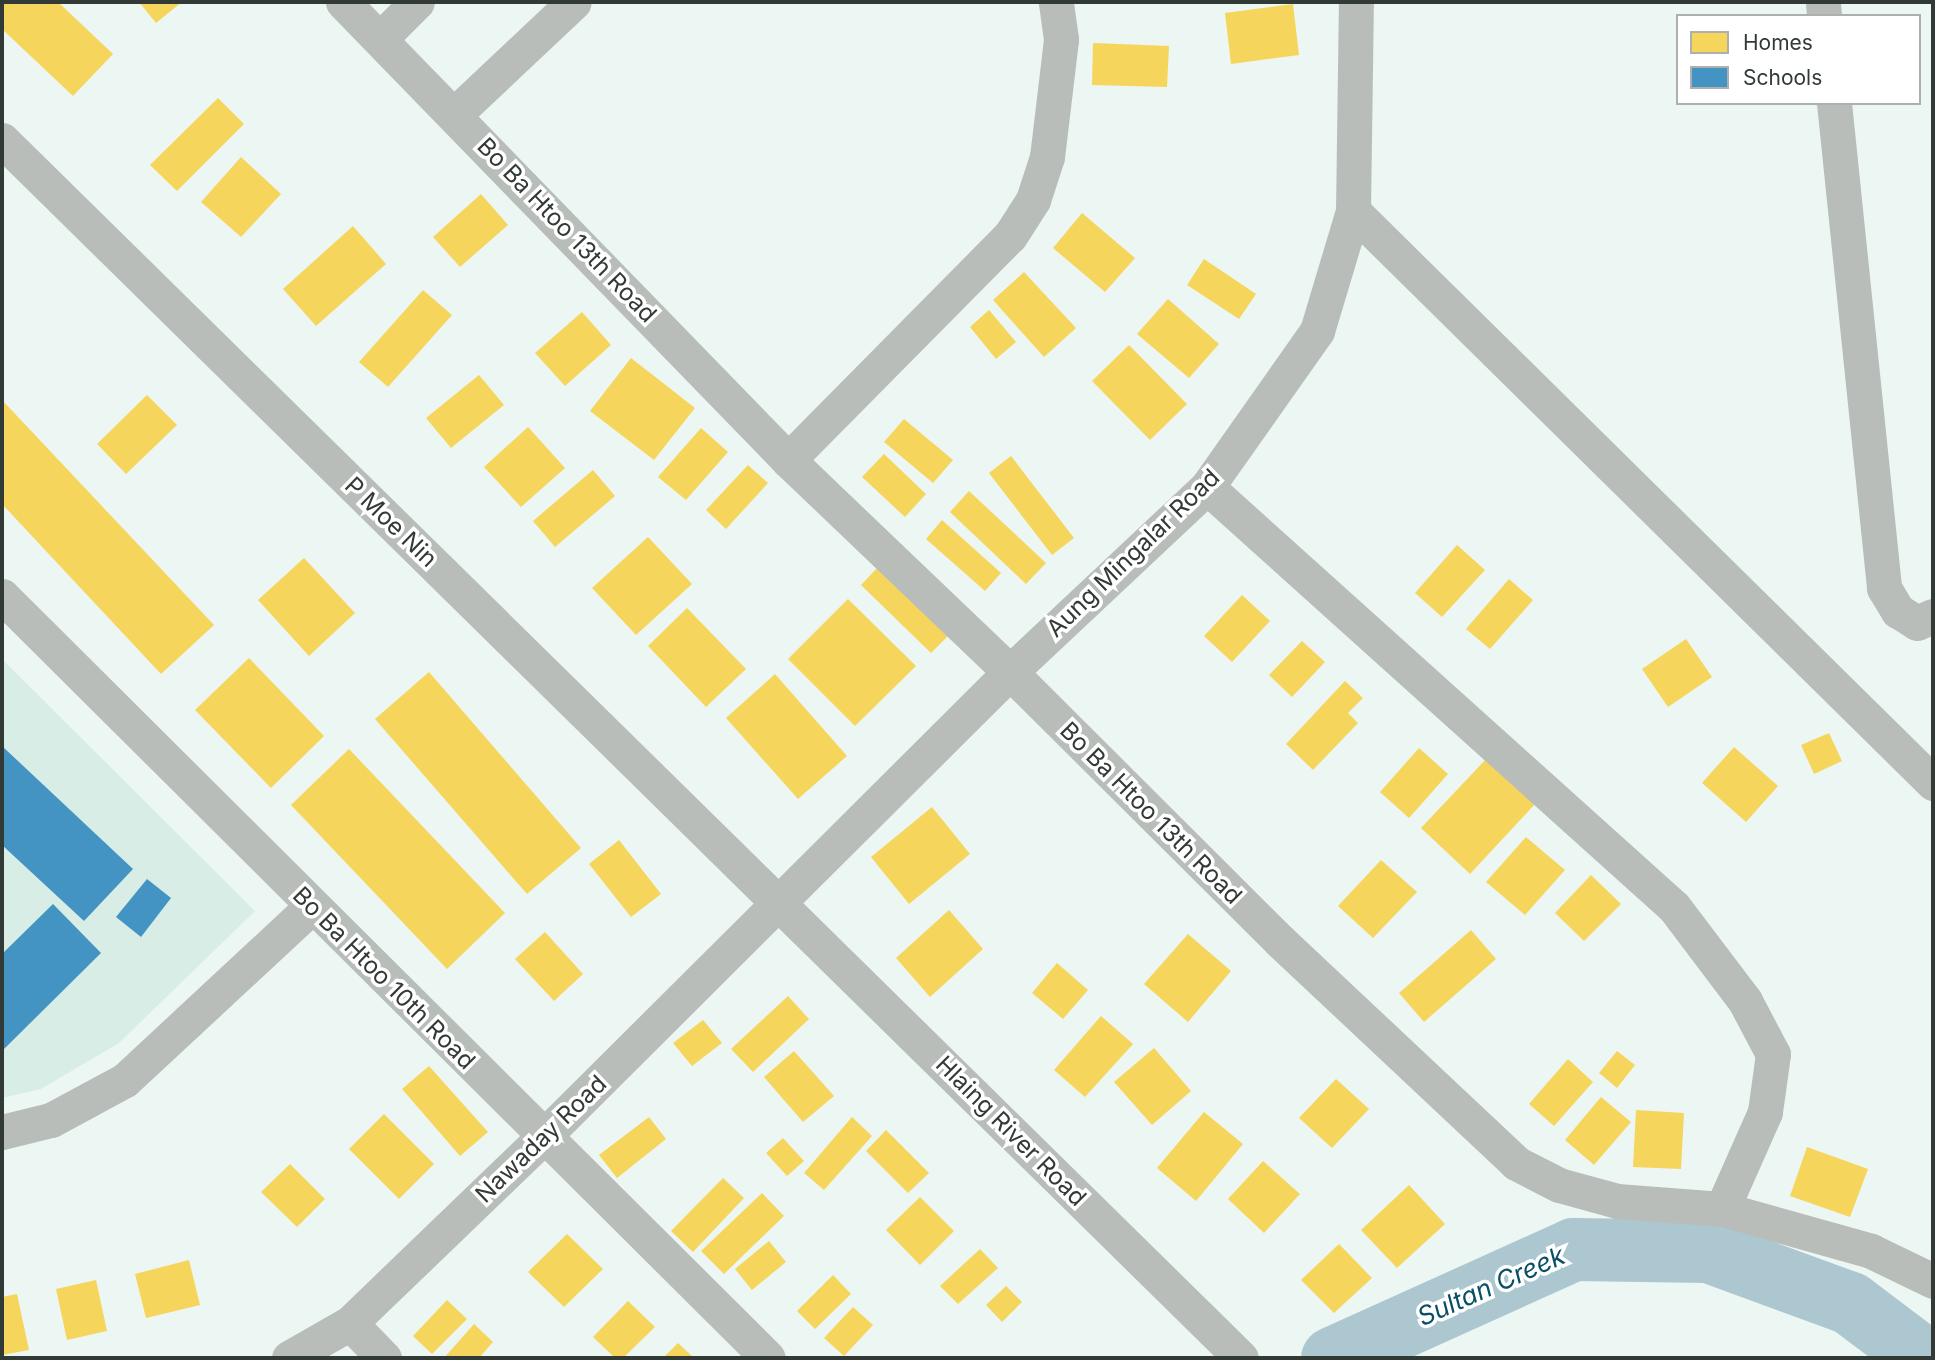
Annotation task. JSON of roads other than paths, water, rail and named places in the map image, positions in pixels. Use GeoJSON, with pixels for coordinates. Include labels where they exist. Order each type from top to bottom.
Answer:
{"type":"FeatureCollection","features":[{"type":"Feature","properties":{"kind":"street","name":"Bo Ba Htoo 13th Road"},"geometry":{"type":"LineString","coordinates":[[344,2],[788,460],[1010,672],[1280,941],[1516,1163],[1559,1185],[1617,1200],[1722,1209],[1871,1251],[1933,1281]]}},
{"type":"Feature","properties":{"kind":"street"},"geometry":{"type":"LineString","coordinates":[[380,39],[417,2]]}},
{"type":"Feature","properties":{"kind":"street"},"geometry":{"type":"LineString","coordinates":[[455,114],[574,2]]}},
{"type":"Feature","properties":{"kind":"street"},"geometry":{"type":"LineString","coordinates":[[788,460],[1010,236],[1033,200],[1047,157],[1058,65],[1061,39],[1056,2]]}},
{"type":"Feature","properties":{"kind":"street","name":"Aung Mingalar Road"},"geometry":{"type":"LineString","coordinates":[[780,904],[1010,672],[1207,487],[1317,331],[1353,211],[1356,2]]}},
{"type":"Feature","properties":{"kind":"street"},"geometry":{"type":"LineString","coordinates":[[1834,105],[1884,588],[1898,611],[1917,623],[1933,616]]}},
{"type":"Feature","properties":{"kind":"street","name":"P Moe Nin"},"geometry":{"type":"LineString","coordinates":[[2,140],[780,904]]}},
{"type":"Feature","properties":{"kind":"street"},"geometry":{"type":"LineString","coordinates":[[1353,211],[1933,783]]}},
{"type":"Feature","properties":{"kind":"street"},"geometry":{"type":"LineString","coordinates":[[1207,487],[1674,907],[1745,1001],[1773,1054],[1765,1112],[1722,1209]]}},
{"type":"Feature","properties":{"kind":"street","name":"Bo Ba Htoo 10th Road"},"geometry":{"type":"LineString","coordinates":[[2,596],[768,1358]]}},
{"type":"Feature","properties":{"kind":"street","name":"Nawaday Road"},"geometry":{"type":"LineString","coordinates":[[289,1358],[350,1323],[544,1137],[780,904]]}},
{"type":"Feature","properties":{"kind":"street","name":"Hlaing River Road"},"geometry":{"type":"LineString","coordinates":[[780,904],[1231,1348]]}},
{"type":"Feature","properties":{"kind":"street"},"geometry":{"type":"LineString","coordinates":[[2,1132],[51,1120],[125,1080],[312,906]]}},
{"type":"Feature","properties":{"kind":"street"},"geometry":{"type":"LineString","coordinates":[[350,1323],[384,1358]]}},
{"type":"Feature","properties":{"kind":"waterway","name":"Sultan Creek"},"geometry":{"type":"LineString","coordinates":[[1332,1358],[1573,1249],[1708,1251],[1850,1303],[1923,1358]]}}]}
